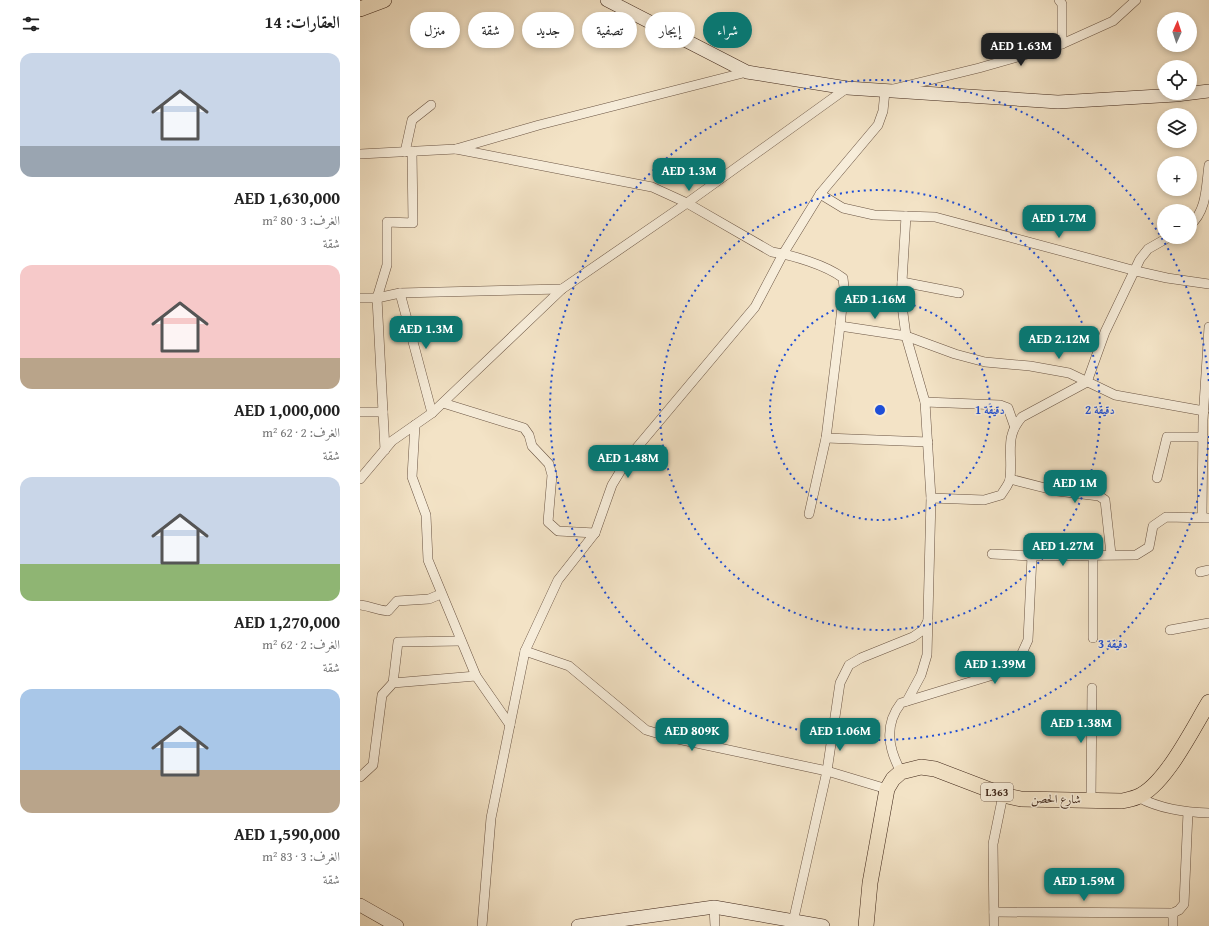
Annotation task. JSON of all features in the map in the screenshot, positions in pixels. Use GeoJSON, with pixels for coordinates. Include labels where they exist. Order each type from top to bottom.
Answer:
{"type":"FeatureCollection","features":[{"type":"Feature","properties":{"kind":"main road"},"geometry":{"type":"LineString","coordinates":[[360,9],[384,0]]}},
{"type":"Feature","properties":{"kind":"main road","name":"شارع الحصن"},"geometry":{"type":"LineString","coordinates":[[901,772],[921,767],[935,769],[1003,795],[1021,798],[1122,801],[1138,797],[1153,786],[1174,760],[1209,702]]}},
{"type":"Feature","properties":{"kind":"main road"},"geometry":{"type":"LineString","coordinates":[[866,926],[870,883],[887,789],[893,779],[901,772]]}},
{"type":"Feature","properties":{"kind":"street"},"geometry":{"type":"LineString","coordinates":[[607,0],[747,72],[847,88],[1058,102],[1176,95],[1209,91]]}},
{"type":"Feature","properties":{"kind":"street"},"geometry":{"type":"LineString","coordinates":[[1059,0],[1062,4],[1062,44]]}},
{"type":"Feature","properties":{"kind":"street"},"geometry":{"type":"LineString","coordinates":[[884,91],[979,68],[1062,44],[1113,21],[1136,0]]}},
{"type":"Feature","properties":{"kind":"street"},"geometry":{"type":"LineString","coordinates":[[456,149],[539,125],[747,72]]}},
{"type":"Feature","properties":{"kind":"street"},"geometry":{"type":"LineString","coordinates":[[360,479],[392,441],[432,413],[562,289],[687,203],[847,88]]}},
{"type":"Feature","properties":{"kind":"street"},"geometry":{"type":"LineString","coordinates":[[482,926],[491,818],[525,650],[558,580],[596,532],[612,485],[629,457],[755,308],[783,254],[820,194],[878,125],[883,111],[884,91]]}},
{"type":"Feature","properties":{"kind":"street"},"geometry":{"type":"LineString","coordinates":[[385,450],[377,298],[387,265],[387,222],[413,223],[409,151],[412,120],[431,105]]}},
{"type":"Feature","properties":{"kind":"street"},"geometry":{"type":"LineString","coordinates":[[360,154],[456,149],[652,187],[687,203],[772,252],[783,254],[834,271],[843,278],[844,287],[840,326],[826,438],[809,514]]}},
{"type":"Feature","properties":{"kind":"street"},"geometry":{"type":"LineString","coordinates":[[1197,220],[1199,218],[1203,204],[1209,165]]}},
{"type":"Feature","properties":{"kind":"street"},"geometry":{"type":"LineString","coordinates":[[820,194],[843,208],[874,215],[935,217],[1136,271],[1167,278],[1209,284]]}},
{"type":"Feature","properties":{"kind":"street"},"geometry":{"type":"LineString","coordinates":[[906,216],[901,298],[906,336],[925,402],[931,498],[927,655],[921,675],[907,701]]}},
{"type":"Feature","properties":{"kind":"street"},"geometry":{"type":"LineString","coordinates":[[931,498],[984,500],[1001,495],[1010,480],[1011,435],[1014,426],[1022,417],[1087,382],[1105,332],[1136,271],[1140,259],[1148,248],[1157,243]]}},
{"type":"Feature","properties":{"kind":"street"},"geometry":{"type":"LineString","coordinates":[[902,282],[959,293]]}},
{"type":"Feature","properties":{"kind":"street"},"geometry":{"type":"LineString","coordinates":[[360,298],[377,298],[400,293],[562,289]]}},
{"type":"Feature","properties":{"kind":"street"},"geometry":{"type":"LineString","coordinates":[[400,293],[432,413]]}},
{"type":"Feature","properties":{"kind":"street"},"geometry":{"type":"LineString","coordinates":[[840,326],[906,336],[955,354],[985,362],[1030,366],[1069,373],[1115,395],[1204,411]]}},
{"type":"Feature","properties":{"kind":"street"},"geometry":{"type":"LineString","coordinates":[[992,554],[1032,556],[1093,556],[1111,554],[1136,555],[1149,547],[1153,526],[1166,517],[1206,518],[1206,452],[1202,437],[1209,327]]}},
{"type":"Feature","properties":{"kind":"street"},"geometry":{"type":"LineString","coordinates":[[925,402],[1000,405],[1008,408],[1014,426]]}},
{"type":"Feature","properties":{"kind":"street"},"geometry":{"type":"LineString","coordinates":[[443,403],[524,428],[529,435],[532,446],[549,464],[552,475],[548,522],[558,531],[596,532]]}},
{"type":"Feature","properties":{"kind":"street"},"geometry":{"type":"LineString","coordinates":[[360,412],[383,412]]}},
{"type":"Feature","properties":{"kind":"street"},"geometry":{"type":"LineString","coordinates":[[415,425],[412,477],[426,515],[428,560],[476,676],[510,725]]}},
{"type":"Feature","properties":{"kind":"street"},"geometry":{"type":"LineString","coordinates":[[1156,478],[1167,437],[1202,437]]}},
{"type":"Feature","properties":{"kind":"street"},"geometry":{"type":"LineString","coordinates":[[826,438],[928,442]]}},
{"type":"Feature","properties":{"kind":"street"},"geometry":{"type":"LineString","coordinates":[[1010,480],[1057,491],[1099,496],[1105,500],[1111,554]]}},
{"type":"Feature","properties":{"kind":"street"},"geometry":{"type":"LineString","coordinates":[[901,772],[893,758],[889,731],[893,713],[901,703],[993,675],[1017,664],[1028,640],[1032,556]]}},
{"type":"Feature","properties":{"kind":"street"},"geometry":{"type":"LineString","coordinates":[[1093,556],[1093,638]]}},
{"type":"Feature","properties":{"kind":"street"},"geometry":{"type":"LineString","coordinates":[[360,605],[368,606],[375,610],[388,610],[397,601],[429,599],[441,594]]}},
{"type":"Feature","properties":{"kind":"street"},"geometry":{"type":"LineString","coordinates":[[793,922],[827,771],[840,683],[849,665],[861,658],[913,637],[922,630],[928,620]]}},
{"type":"Feature","properties":{"kind":"street"},"geometry":{"type":"LineString","coordinates":[[1170,630],[1209,623]]}},
{"type":"Feature","properties":{"kind":"street"},"geometry":{"type":"LineString","coordinates":[[360,777],[373,765],[382,695],[393,683],[398,642],[461,641]]}},
{"type":"Feature","properties":{"kind":"street"},"geometry":{"type":"LineString","coordinates":[[525,650],[569,666],[646,730],[673,738],[827,771],[887,789]]}},
{"type":"Feature","properties":{"kind":"street"},"geometry":{"type":"LineString","coordinates":[[393,683],[476,676]]}},
{"type":"Feature","properties":{"kind":"street"},"geometry":{"type":"LineString","coordinates":[[1091,800],[1092,688]]}},
{"type":"Feature","properties":{"kind":"street"},"geometry":{"type":"LineString","coordinates":[[994,926],[993,844],[1003,795]]}},
{"type":"Feature","properties":{"kind":"street"},"geometry":{"type":"LineString","coordinates":[[1138,797],[1153,805],[1188,812],[1209,813]]}},
{"type":"Feature","properties":{"kind":"street"},"geometry":{"type":"LineString","coordinates":[[994,912],[1173,913],[1179,910],[1184,904],[1188,812]]}},
{"type":"Feature","properties":{"kind":"street"},"geometry":{"type":"LineString","coordinates":[[360,905],[397,926]]}},
{"type":"Feature","properties":{"kind":"street"},"geometry":{"type":"LineString","coordinates":[[714,908],[715,926]]}},
{"type":"Feature","properties":{"kind":"street"},"geometry":{"type":"LineString","coordinates":[[578,926],[714,908],[823,926]]}},
{"type":"Feature","properties":{"kind":"street"},"geometry":{"type":"LineString","coordinates":[[1173,913],[1173,926]]}}]}
